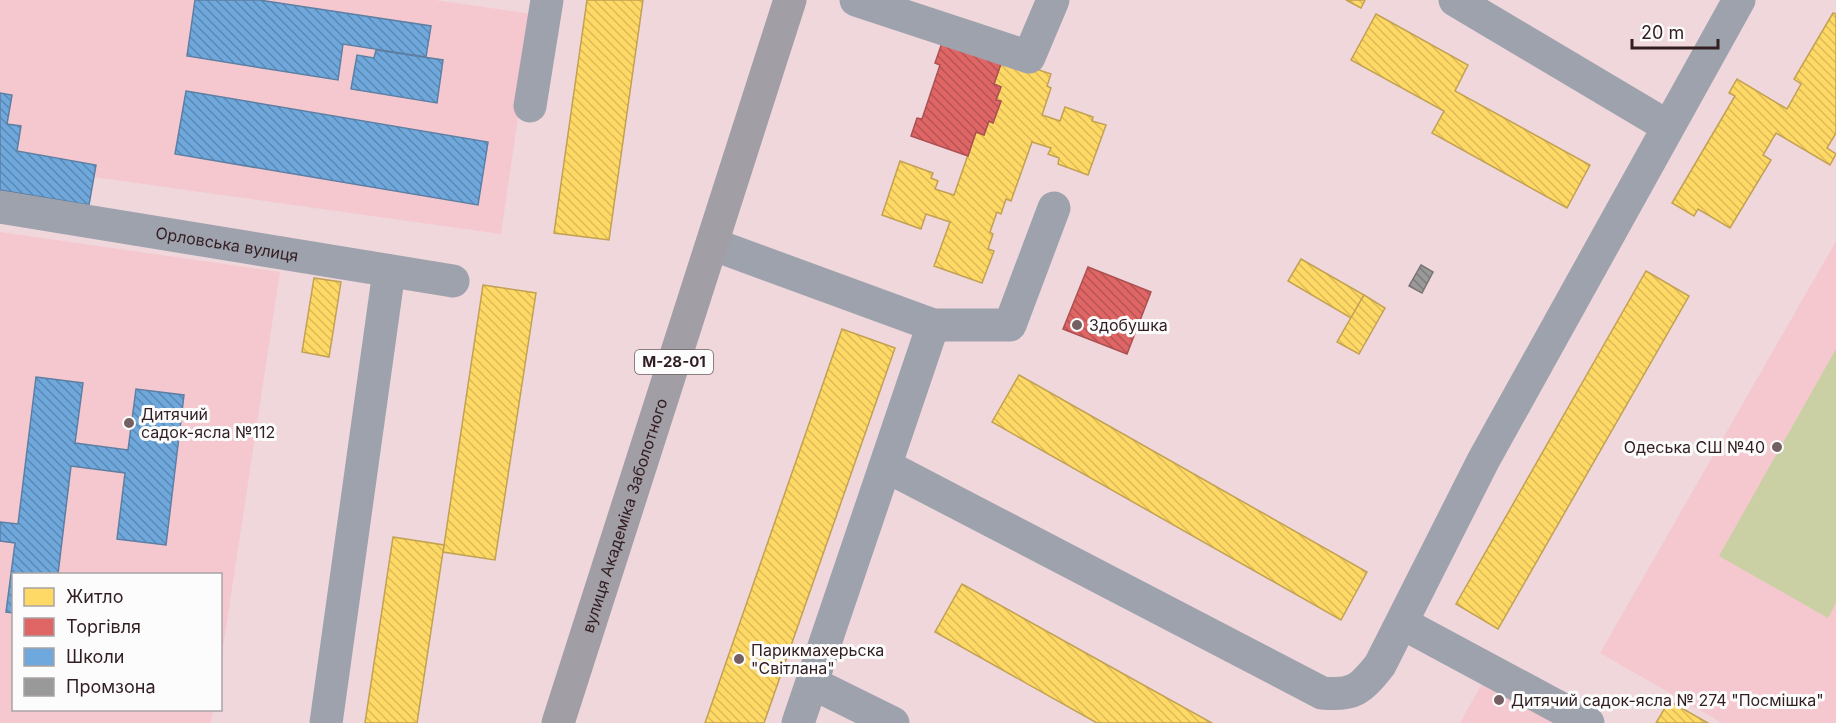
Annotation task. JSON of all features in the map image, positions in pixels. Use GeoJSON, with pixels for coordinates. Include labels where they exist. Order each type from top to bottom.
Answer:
{"type":"FeatureCollection","features":[{"type":"Feature","properties":{"kind":"highway","name":"вулиця Академіка Заболотного"},"geometry":{"type":"LineString","coordinates":[[558,723],[790,0]]}},
{"type":"Feature","properties":{"kind":"street"},"geometry":{"type":"LineString","coordinates":[[530,106],[547,0]]}},
{"type":"Feature","properties":{"kind":"street"},"geometry":{"type":"LineString","coordinates":[[856,0],[1029,57],[1053,0]]}},
{"type":"Feature","properties":{"kind":"street"},"geometry":{"type":"LineString","coordinates":[[1455,0],[1667,126]]}},
{"type":"Feature","properties":{"kind":"street"},"geometry":{"type":"LineString","coordinates":[[886,466],[1322,693],[1344,696],[1363,687],[1380,665],[1437,547],[1667,126],[1739,0]]}},
{"type":"Feature","properties":{"kind":"street","name":"Орловська вулиця"},"geometry":{"type":"LineString","coordinates":[[0,207],[453,281]]}},
{"type":"Feature","properties":{"kind":"street"},"geometry":{"type":"LineString","coordinates":[[712,244],[933,325],[1010,325],[1054,208]]}},
{"type":"Feature","properties":{"kind":"street"},"geometry":{"type":"LineString","coordinates":[[326,723],[388,271]]}},
{"type":"Feature","properties":{"kind":"street"},"geometry":{"type":"LineString","coordinates":[[798,723],[933,325]]}},
{"type":"Feature","properties":{"kind":"street"},"geometry":{"type":"LineString","coordinates":[[1402,623],[1588,723]]}},
{"type":"Feature","properties":{"kind":"street"},"geometry":{"type":"LineString","coordinates":[[812,683],[893,723]]}},
{"type":"Feature","properties":{"kind":"shaded area"},"geometry":{"type":"Polygon","coordinates":[[[0,0],[435,0],[533,14],[501,234],[0,164],[0,0]]]}},
{"type":"Feature","properties":{"kind":"shaded area","name":"Дитячий садок-ясла №112"},"geometry":{"type":"Polygon","coordinates":[[[0,232],[280,272],[222,654],[222,573],[12,573],[12,711],[213,711],[211,723],[0,723],[0,232]]]}},
{"type":"Feature","properties":{"kind":"shaded area","name":"Одеська СШ №40"},"geometry":{"type":"Polygon","coordinates":[[[1836,241],[1836,723],[1722,723],[1600,653],[1836,241]]]}},
{"type":"Feature","properties":{"kind":"shaded area","name":"Дитячий садок-ясла № 274 \"Посмішка\""},"geometry":{"type":"Polygon","coordinates":[[[1485,678],[1566,723],[1460,723],[1485,678]]]}},
{"type":"Feature","properties":{"kind":"green space"},"geometry":{"type":"Polygon","coordinates":[[[1836,349],[1836,603],[1828,618],[1719,556],[1836,349]]]}},
{"type":"Feature","properties":{"kind":"building: Житло"},"geometry":{"type":"Polygon","coordinates":[[[587,0],[643,0],[609,240],[554,233],[587,0]]]}},
{"type":"Feature","properties":{"kind":"building: Житло"},"geometry":{"type":"Polygon","coordinates":[[[1346,0],[1365,0],[1361,8],[1346,0]]]}},
{"type":"Feature","properties":{"kind":"building: Житло"},"geometry":{"type":"Polygon","coordinates":[[[1833,13],[1836,14],[1836,133],[1827,148],[1836,154],[1830,165],[1776,133],[1763,155],[1771,160],[1730,228],[1698,209],[1694,216],[1672,203],[1735,96],[1729,93],[1737,79],[1787,109],[1801,84],[1794,79],[1833,13]]]}},
{"type":"Feature","properties":{"kind":"building: Житло"},"geometry":{"type":"Polygon","coordinates":[[[1376,14],[1468,65],[1455,91],[1590,165],[1567,208],[1432,133],[1444,111],[1351,60],[1376,14]]]}},
{"type":"Feature","properties":{"kind":"building: Житло"},"geometry":{"type":"Polygon","coordinates":[[[1003,58],[1051,74],[1047,86],[1051,88],[1042,115],[1060,121],[1065,107],[1093,117],[1092,121],[1106,125],[1088,175],[1058,164],[1059,158],[1048,154],[1051,148],[1032,142],[1011,201],[1006,199],[1001,214],[997,212],[990,232],[993,234],[988,249],[994,251],[982,283],[934,266],[950,222],[926,214],[921,229],[882,215],[900,161],[933,173],[931,178],[938,181],[935,189],[954,195],[976,132],[984,135],[989,121],[993,123],[1001,101],[996,100],[1001,87],[994,84],[1003,58]]]}},
{"type":"Feature","properties":{"kind":"building: Житло"},"geometry":{"type":"Polygon","coordinates":[[[1301,259],[1364,295],[1351,318],[1288,281],[1301,259]]]}},
{"type":"Feature","properties":{"kind":"building: Житло"},"geometry":{"type":"Polygon","coordinates":[[[1646,271],[1689,296],[1498,629],[1456,604],[1646,271]]]}},
{"type":"Feature","properties":{"kind":"building: Житло"},"geometry":{"type":"Polygon","coordinates":[[[314,278],[341,282],[329,357],[302,352],[314,278]]]}},
{"type":"Feature","properties":{"kind":"building: Житло"},"geometry":{"type":"Polygon","coordinates":[[[483,285],[536,293],[495,560],[443,552],[483,285]]]}},
{"type":"Feature","properties":{"kind":"building: Житло"},"geometry":{"type":"Polygon","coordinates":[[[1364,295],[1385,308],[1359,354],[1337,342],[1364,295]]]}},
{"type":"Feature","properties":{"kind":"building: Житло"},"geometry":{"type":"Polygon","coordinates":[[[842,329],[895,348],[764,723],[705,723],[842,329]]]}},
{"type":"Feature","properties":{"kind":"building: Житло"},"geometry":{"type":"Polygon","coordinates":[[[1019,375],[1367,572],[1341,620],[992,422],[1019,375]]]}},
{"type":"Feature","properties":{"kind":"building: Житло"},"geometry":{"type":"Polygon","coordinates":[[[393,537],[444,545],[417,723],[365,723],[393,537]]]}},
{"type":"Feature","properties":{"kind":"building: Житло"},"geometry":{"type":"Polygon","coordinates":[[[962,584],[1212,723],[1097,723],[935,632],[962,584]]]}},
{"type":"Feature","properties":{"kind":"building: Житло"},"geometry":{"type":"Polygon","coordinates":[[[1669,701],[1708,723],[1656,723],[1669,701]]]}},
{"type":"Feature","properties":{"kind":"building: Торгівля"},"geometry":{"type":"Polygon","coordinates":[[[944,37],[1003,58],[994,84],[1001,87],[996,100],[1001,101],[993,123],[989,121],[984,135],[976,132],[968,156],[911,136],[917,118],[922,119],[940,65],[935,63],[944,37]]]}},
{"type":"Feature","properties":{"kind":"building: Торгівля"},"geometry":{"type":"Polygon","coordinates":[[[1088,267],[1151,292],[1127,354],[1063,329],[1088,267]]]}},
{"type":"Feature","properties":{"kind":"building: Школи"},"geometry":{"type":"Polygon","coordinates":[[[195,0],[259,0],[431,26],[426,57],[343,44],[338,80],[187,56],[195,0]]]}},
{"type":"Feature","properties":{"kind":"building: Школи"},"geometry":{"type":"Polygon","coordinates":[[[376,50],[443,60],[437,103],[351,89],[357,55],[374,58],[376,50]]]}},
{"type":"Feature","properties":{"kind":"building: Школи"},"geometry":{"type":"Polygon","coordinates":[[[186,91],[488,142],[478,205],[175,154],[186,91]]]}},
{"type":"Feature","properties":{"kind":"building: Школи"},"geometry":{"type":"Polygon","coordinates":[[[0,93],[12,95],[7,124],[21,126],[17,151],[96,165],[89,205],[0,190],[0,93]]]}},
{"type":"Feature","properties":{"kind":"building: Школи"},"geometry":{"type":"Polygon","coordinates":[[[36,377],[83,383],[75,443],[128,450],[136,389],[184,395],[166,545],[117,539],[125,473],[71,466],[58,573],[12,573],[12,613],[6,612],[15,543],[0,541],[0,522],[18,524],[36,377]]]}},
{"type":"Feature","properties":{"kind":"building: Промзона"},"geometry":{"type":"Polygon","coordinates":[[[1421,265],[1433,272],[1422,293],[1409,286],[1421,265]]]}},
{"type":"Feature","properties":{"kind":"place","name":"Здобушка"},"geometry":{"type":"Point","coordinates":[1077,325]}},
{"type":"Feature","properties":{"kind":"place","name":"Дитячий садок-ясла №112"},"geometry":{"type":"Point","coordinates":[129,423]}},
{"type":"Feature","properties":{"kind":"place","name":"Одеська СШ №40"},"geometry":{"type":"Point","coordinates":[1777,447]}},
{"type":"Feature","properties":{"kind":"place","name":"Парикмахерьска \"Світлана\""},"geometry":{"type":"Point","coordinates":[739,659]}},
{"type":"Feature","properties":{"kind":"place","name":"Дитячий садок-ясла № 274 \"Посмішка\""},"geometry":{"type":"Point","coordinates":[1499,700]}}]}
